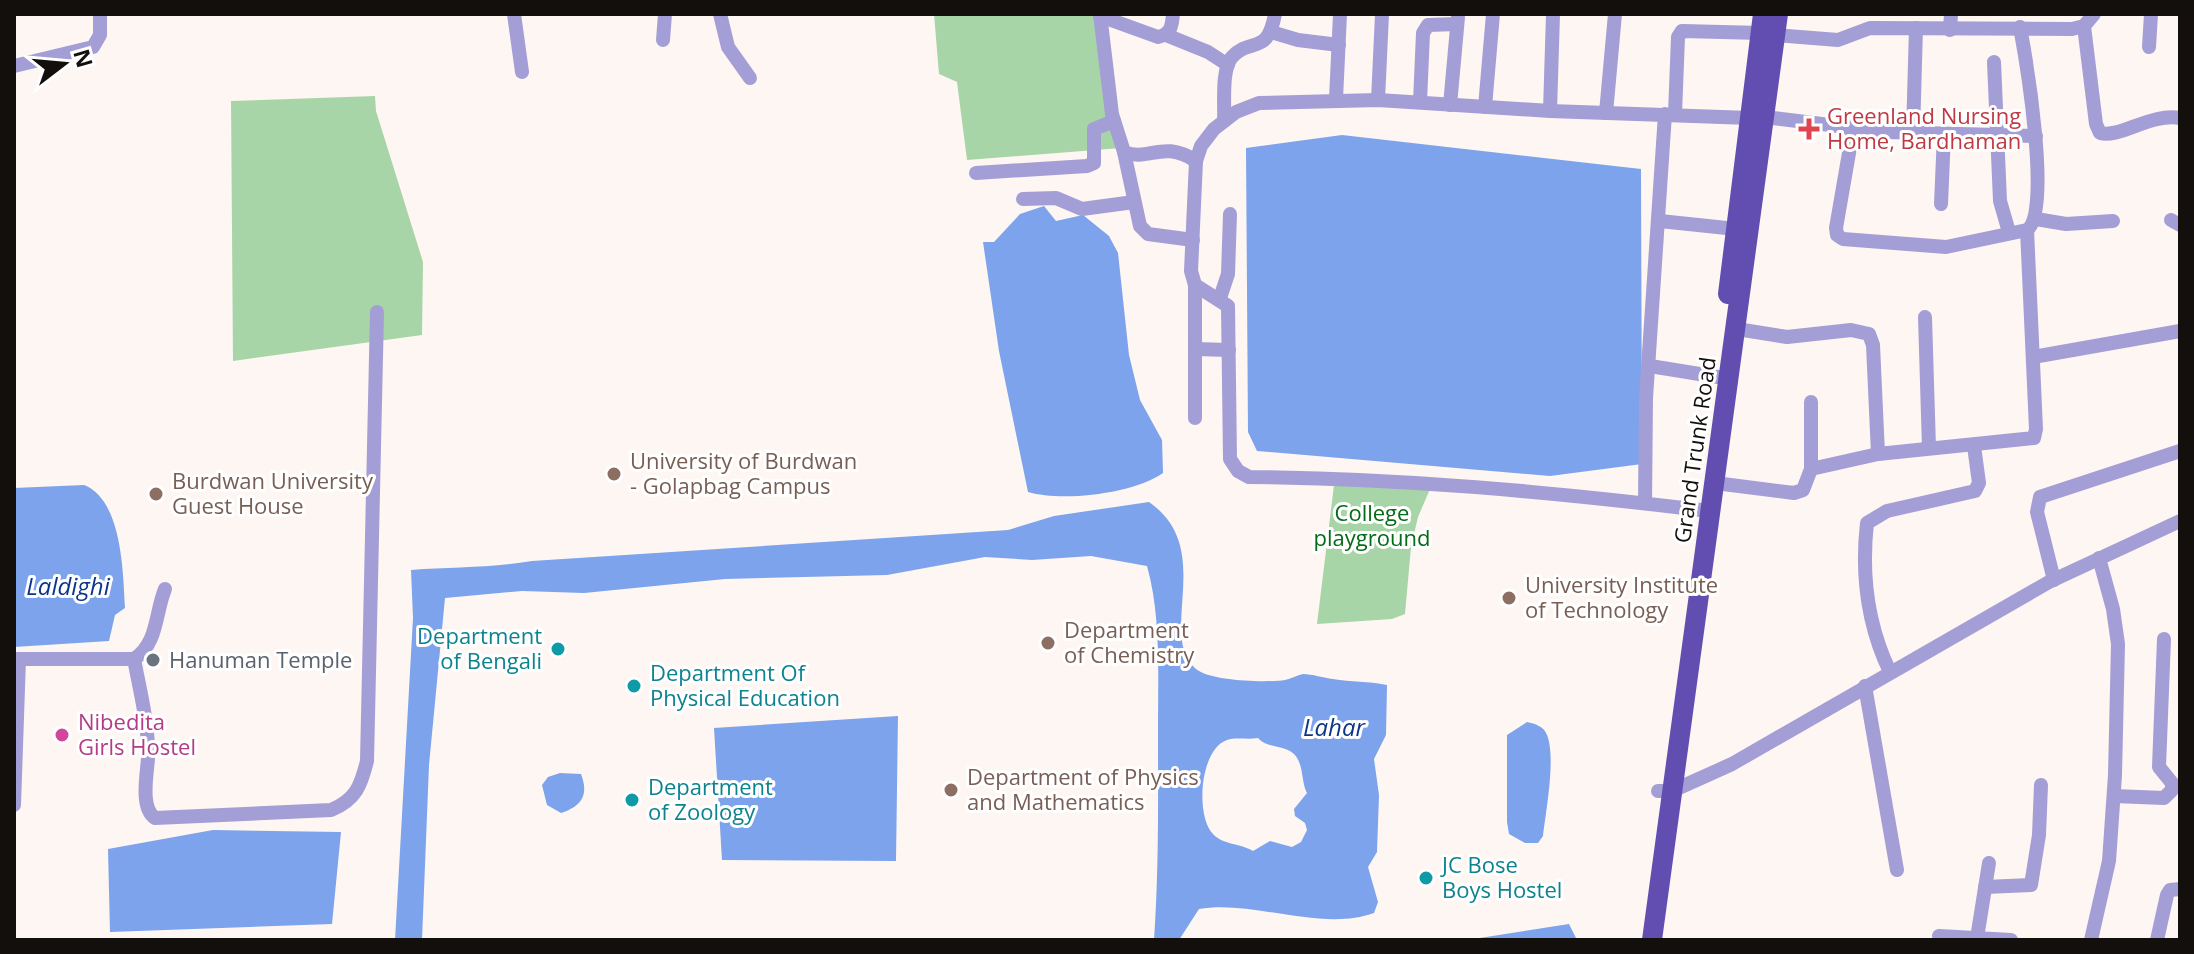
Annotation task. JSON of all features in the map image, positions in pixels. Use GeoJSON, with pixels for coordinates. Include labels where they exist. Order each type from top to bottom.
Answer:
{"type":"FeatureCollection","features":[{"type":"Feature","properties":{"kind":"main road","name":"Grand Trunk Road"},"geometry":{"type":"LineString","coordinates":[[1638,940],[1715,483],[1737,329],[1769,24]]}},
{"type":"Feature","properties":{"kind":"main road","name":"Grand Trunk Road"},"geometry":{"type":"LineString","coordinates":[[1652,940],[1665,791],[1736,229],[1757,117]]}},
{"type":"Feature","properties":{"kind":"street"},"geometry":{"type":"LineString","coordinates":[[14,66],[93,47],[100,35],[100,14]]}},
{"type":"Feature","properties":{"kind":"street"},"geometry":{"type":"LineString","coordinates":[[514,14],[522,72]]}},
{"type":"Feature","properties":{"kind":"street"},"geometry":{"type":"LineString","coordinates":[[663,40],[665,14]]}},
{"type":"Feature","properties":{"kind":"street"},"geometry":{"type":"LineString","coordinates":[[720,14],[728,47],[750,78]]}},
{"type":"Feature","properties":{"kind":"street"},"geometry":{"type":"LineString","coordinates":[[1166,35],[1171,28],[1173,14]]}},
{"type":"Feature","properties":{"kind":"street"},"geometry":{"type":"LineString","coordinates":[[1224,121],[1228,65],[1232,57],[1262,42],[1271,32],[1275,14]]}},
{"type":"Feature","properties":{"kind":"street"},"geometry":{"type":"LineString","coordinates":[[1336,99],[1340,14]]}},
{"type":"Feature","properties":{"kind":"street"},"geometry":{"type":"LineString","coordinates":[[1378,100],[1382,14]]}},
{"type":"Feature","properties":{"kind":"street"},"geometry":{"type":"LineString","coordinates":[[1485,107],[1493,14]]}},
{"type":"Feature","properties":{"kind":"street"},"geometry":{"type":"LineString","coordinates":[[1550,111],[1553,14]]}},
{"type":"Feature","properties":{"kind":"street"},"geometry":{"type":"LineString","coordinates":[[1606,113],[1615,14]]}},
{"type":"Feature","properties":{"kind":"street"},"geometry":{"type":"LineString","coordinates":[[1950,30],[1951,14]]}},
{"type":"Feature","properties":{"kind":"street"},"geometry":{"type":"LineString","coordinates":[[2094,14],[2084,26],[2096,124],[2100,133],[2111,134],[2151,119],[2180,118]]}},
{"type":"Feature","properties":{"kind":"street"},"geometry":{"type":"LineString","coordinates":[[2149,47],[2151,14]]}},
{"type":"Feature","properties":{"kind":"street"},"geometry":{"type":"LineString","coordinates":[[1193,240],[1148,234],[1140,226],[1114,121],[1100,15],[1149,35],[1166,35],[1208,52],[1228,65]]}},
{"type":"Feature","properties":{"kind":"street"},"geometry":{"type":"LineString","coordinates":[[1420,102],[1423,33],[1428,25],[1458,19],[1450,105]]}},
{"type":"Feature","properties":{"kind":"street"},"geometry":{"type":"LineString","coordinates":[[1645,503],[1660,221],[1678,37],[1682,31],[1769,24],[1838,40],[1898,21],[1916,28],[1950,30],[2084,26]]}},
{"type":"Feature","properties":{"kind":"street"},"geometry":{"type":"LineString","coordinates":[[1811,469],[1878,454],[2034,438],[2031,225],[2036,136],[2031,85],[2020,27]]}},
{"type":"Feature","properties":{"kind":"street"},"geometry":{"type":"LineString","coordinates":[[1913,133],[1916,28]]}},
{"type":"Feature","properties":{"kind":"street"},"geometry":{"type":"LineString","coordinates":[[1271,32],[1298,40],[1339,45]]}},
{"type":"Feature","properties":{"kind":"street"},"geometry":{"type":"LineString","coordinates":[[1994,62],[2000,201],[2009,232]]}},
{"type":"Feature","properties":{"kind":"street"},"geometry":{"type":"LineString","coordinates":[[1195,418],[1195,285],[1191,271],[1196,161],[1201,146],[1224,121],[1259,103],[1378,100],[1550,111],[1757,117],[1853,130],[2036,136]]}},
{"type":"Feature","properties":{"kind":"street"},"geometry":{"type":"LineString","coordinates":[[976,173],[1087,166],[1096,158],[1094,129],[1114,121]]}},
{"type":"Feature","properties":{"kind":"street"},"geometry":{"type":"LineString","coordinates":[[1853,130],[1836,228],[1837,235],[1843,239],[1946,247],[2031,225],[2113,221]]}},
{"type":"Feature","properties":{"kind":"street"},"geometry":{"type":"LineString","coordinates":[[1941,204],[1944,134]]}},
{"type":"Feature","properties":{"kind":"street"},"geometry":{"type":"LineString","coordinates":[[1124,152],[1131,154],[1168,149],[1196,161]]}},
{"type":"Feature","properties":{"kind":"street"},"geometry":{"type":"LineString","coordinates":[[1023,199],[1056,198],[1082,209],[1134,202]]}},
{"type":"Feature","properties":{"kind":"street"},"geometry":{"type":"LineString","coordinates":[[1220,298],[1228,274],[1230,214]]}},
{"type":"Feature","properties":{"kind":"street"},"geometry":{"type":"LineString","coordinates":[[1660,221],[1736,229]]}},
{"type":"Feature","properties":{"kind":"street"},"geometry":{"type":"LineString","coordinates":[[1195,285],[1220,298],[1228,306],[1230,459],[1238,471],[1249,477],[1335,477],[1508,487],[1701,510]]}},
{"type":"Feature","properties":{"kind":"street"},"geometry":{"type":"LineString","coordinates":[[134,659],[148,750],[146,797],[148,811],[155,818],[331,810],[344,805],[361,786],[367,761],[377,312]]}},
{"type":"Feature","properties":{"kind":"street"},"geometry":{"type":"LineString","coordinates":[[1925,317],[1929,448]]}},
{"type":"Feature","properties":{"kind":"street"},"geometry":{"type":"LineString","coordinates":[[1737,329],[1787,337],[1851,330],[1869,334],[1873,345],[1878,454]]}},
{"type":"Feature","properties":{"kind":"street"},"geometry":{"type":"LineString","coordinates":[[2033,357],[2180,331]]}},
{"type":"Feature","properties":{"kind":"street"},"geometry":{"type":"LineString","coordinates":[[1195,349],[1229,350]]}},
{"type":"Feature","properties":{"kind":"street"},"geometry":{"type":"LineString","coordinates":[[1650,366],[1718,377]]}},
{"type":"Feature","properties":{"kind":"street"},"geometry":{"type":"LineString","coordinates":[[1715,483],[1794,493],[1803,490],[1811,469],[1811,402]]}},
{"type":"Feature","properties":{"kind":"street"},"geometry":{"type":"LineString","coordinates":[[1890,672],[1874,639],[1868,616],[1867,523],[1887,511],[1975,491],[1979,483],[1974,446]]}},
{"type":"Feature","properties":{"kind":"street"},"geometry":{"type":"LineString","coordinates":[[2054,580],[2037,512],[2040,497],[2180,451]]}},
{"type":"Feature","properties":{"kind":"street"},"geometry":{"type":"LineString","coordinates":[[1665,791],[1732,764],[2054,580],[2180,521]]}},
{"type":"Feature","properties":{"kind":"street"},"geometry":{"type":"LineString","coordinates":[[2091,940],[2109,861],[2118,644],[2113,609],[2099,558]]}},
{"type":"Feature","properties":{"kind":"street"},"geometry":{"type":"LineString","coordinates":[[14,805],[16,659],[134,659],[143,653],[152,638],[165,589]]}},
{"type":"Feature","properties":{"kind":"street"},"geometry":{"type":"LineString","coordinates":[[2114,796],[2164,798],[2176,784],[2159,767],[2164,639]]}},
{"type":"Feature","properties":{"kind":"street"},"geometry":{"type":"LineString","coordinates":[[1865,686],[1897,870]]}},
{"type":"Feature","properties":{"kind":"street"},"geometry":{"type":"LineString","coordinates":[[1985,887],[2031,885],[2039,835],[2041,785]]}},
{"type":"Feature","properties":{"kind":"street"},"geometry":{"type":"LineString","coordinates":[[1977,938],[1989,863]]}},
{"type":"Feature","properties":{"kind":"street"},"geometry":{"type":"LineString","coordinates":[[2157,940],[2167,895],[2170,890],[2180,889]]}},
{"type":"Feature","properties":{"kind":"street"},"geometry":{"type":"LineString","coordinates":[[1939,936],[2011,940]]}},
{"type":"Feature","properties":{"kind":"green space"},"geometry":{"type":"Polygon","coordinates":[[[934,14],[1103,14],[1121,148],[967,160],[957,82],[939,74],[934,14]]]}},
{"type":"Feature","properties":{"kind":"green space"},"geometry":{"type":"Polygon","coordinates":[[[375,96],[376,111],[423,262],[422,335],[233,361],[231,101],[375,96]]]}},
{"type":"Feature","properties":{"kind":"green space","name":"College playground"},"geometry":{"type":"Polygon","coordinates":[[[1335,477],[1430,489],[1418,517],[1411,547],[1405,614],[1392,619],[1317,624],[1335,477]]]}},
{"type":"Feature","properties":{"kind":"water"},"geometry":{"type":"Polygon","coordinates":[[[1342,135],[1641,169],[1642,464],[1550,476],[1257,451],[1248,432],[1246,148],[1342,135]]]}},
{"type":"Feature","properties":{"kind":"water"},"geometry":{"type":"Polygon","coordinates":[[[1044,206],[1056,221],[1083,215],[1109,236],[1118,253],[1129,355],[1140,400],[1162,440],[1163,473],[1134,486],[1078,496],[1028,492],[999,351],[983,242],[994,242],[1020,214],[1044,206]]]}},
{"type":"Feature","properties":{"kind":"water","name":"Laldighi"},"geometry":{"type":"Polygon","coordinates":[[[84,485],[97,493],[113,521],[121,557],[125,608],[115,615],[109,641],[14,647],[14,488],[84,485]]]}},
{"type":"Feature","properties":{"kind":"water","name":"Lahar"},"geometry":{"type":"Polygon","coordinates":[[[1149,502],[1169,521],[1179,543],[1183,567],[1181,635],[1185,654],[1203,673],[1226,679],[1265,681],[1307,674],[1387,685],[1386,735],[1374,759],[1379,795],[1377,852],[1368,867],[1378,902],[1374,913],[1332,919],[1242,908],[1199,909],[1179,940],[1154,940],[1158,832],[1158,665],[1155,605],[1147,566],[1091,556],[1032,560],[985,557],[887,575],[725,579],[584,593],[522,591],[445,598],[429,765],[422,940],[395,940],[413,618],[411,570],[1008,530],[1054,516],[1149,502]],[[1258,738],[1227,740],[1211,756],[1202,798],[1207,825],[1222,840],[1253,851],[1270,841],[1292,847],[1301,842],[1307,830],[1305,823],[1295,816],[1294,809],[1307,793],[1301,768],[1290,751],[1266,744],[1258,738]]]}},
{"type":"Feature","properties":{"kind":"water"},"geometry":{"type":"Polygon","coordinates":[[[898,716],[896,861],[722,860],[714,728],[898,716]]]}},
{"type":"Feature","properties":{"kind":"water"},"geometry":{"type":"Polygon","coordinates":[[[1527,722],[1544,729],[1550,745],[1548,799],[1543,836],[1538,843],[1525,843],[1509,834],[1507,822],[1507,735],[1527,722]]]}},
{"type":"Feature","properties":{"kind":"water"},"geometry":{"type":"Polygon","coordinates":[[[560,773],[581,774],[584,788],[579,803],[561,813],[547,805],[542,785],[548,777],[560,773]]]}},
{"type":"Feature","properties":{"kind":"water"},"geometry":{"type":"Polygon","coordinates":[[[213,830],[341,832],[332,924],[110,932],[108,849],[213,830]]]}},
{"type":"Feature","properties":{"kind":"water"},"geometry":{"type":"Polygon","coordinates":[[[1569,924],[1577,940],[1467,940],[1569,924]]]}},
{"type":"Feature","properties":{"kind":"place","name":"Greenland Nursing Home, Bardhaman"},"geometry":{"type":"Point","coordinates":[1809,129]}},
{"type":"Feature","properties":{"kind":"place","name":"University of Burdwan - Golapbag Campus"},"geometry":{"type":"Point","coordinates":[614,474]}},
{"type":"Feature","properties":{"kind":"place","name":"Burdwan University Guest House"},"geometry":{"type":"Point","coordinates":[156,494]}},
{"type":"Feature","properties":{"kind":"place","name":"University Institute of Technology"},"geometry":{"type":"Point","coordinates":[1509,598]}},
{"type":"Feature","properties":{"kind":"place","name":"Department of Chemistry"},"geometry":{"type":"Point","coordinates":[1048,643]}},
{"type":"Feature","properties":{"kind":"place","name":"Department of Bengali"},"geometry":{"type":"Point","coordinates":[558,649]}},
{"type":"Feature","properties":{"kind":"place","name":"Hanuman Temple"},"geometry":{"type":"Point","coordinates":[153,660]}},
{"type":"Feature","properties":{"kind":"place","name":"Department Of Physical Education"},"geometry":{"type":"Point","coordinates":[634,686]}},
{"type":"Feature","properties":{"kind":"place","name":"Nibedita Girls Hostel"},"geometry":{"type":"Point","coordinates":[62,735]}},
{"type":"Feature","properties":{"kind":"place","name":"Department of Physics and Mathematics"},"geometry":{"type":"Point","coordinates":[951,790]}},
{"type":"Feature","properties":{"kind":"place","name":"Department of Zoology"},"geometry":{"type":"Point","coordinates":[632,800]}},
{"type":"Feature","properties":{"kind":"place","name":"JC Bose Boys Hostel"},"geometry":{"type":"Point","coordinates":[1426,878]}}]}
